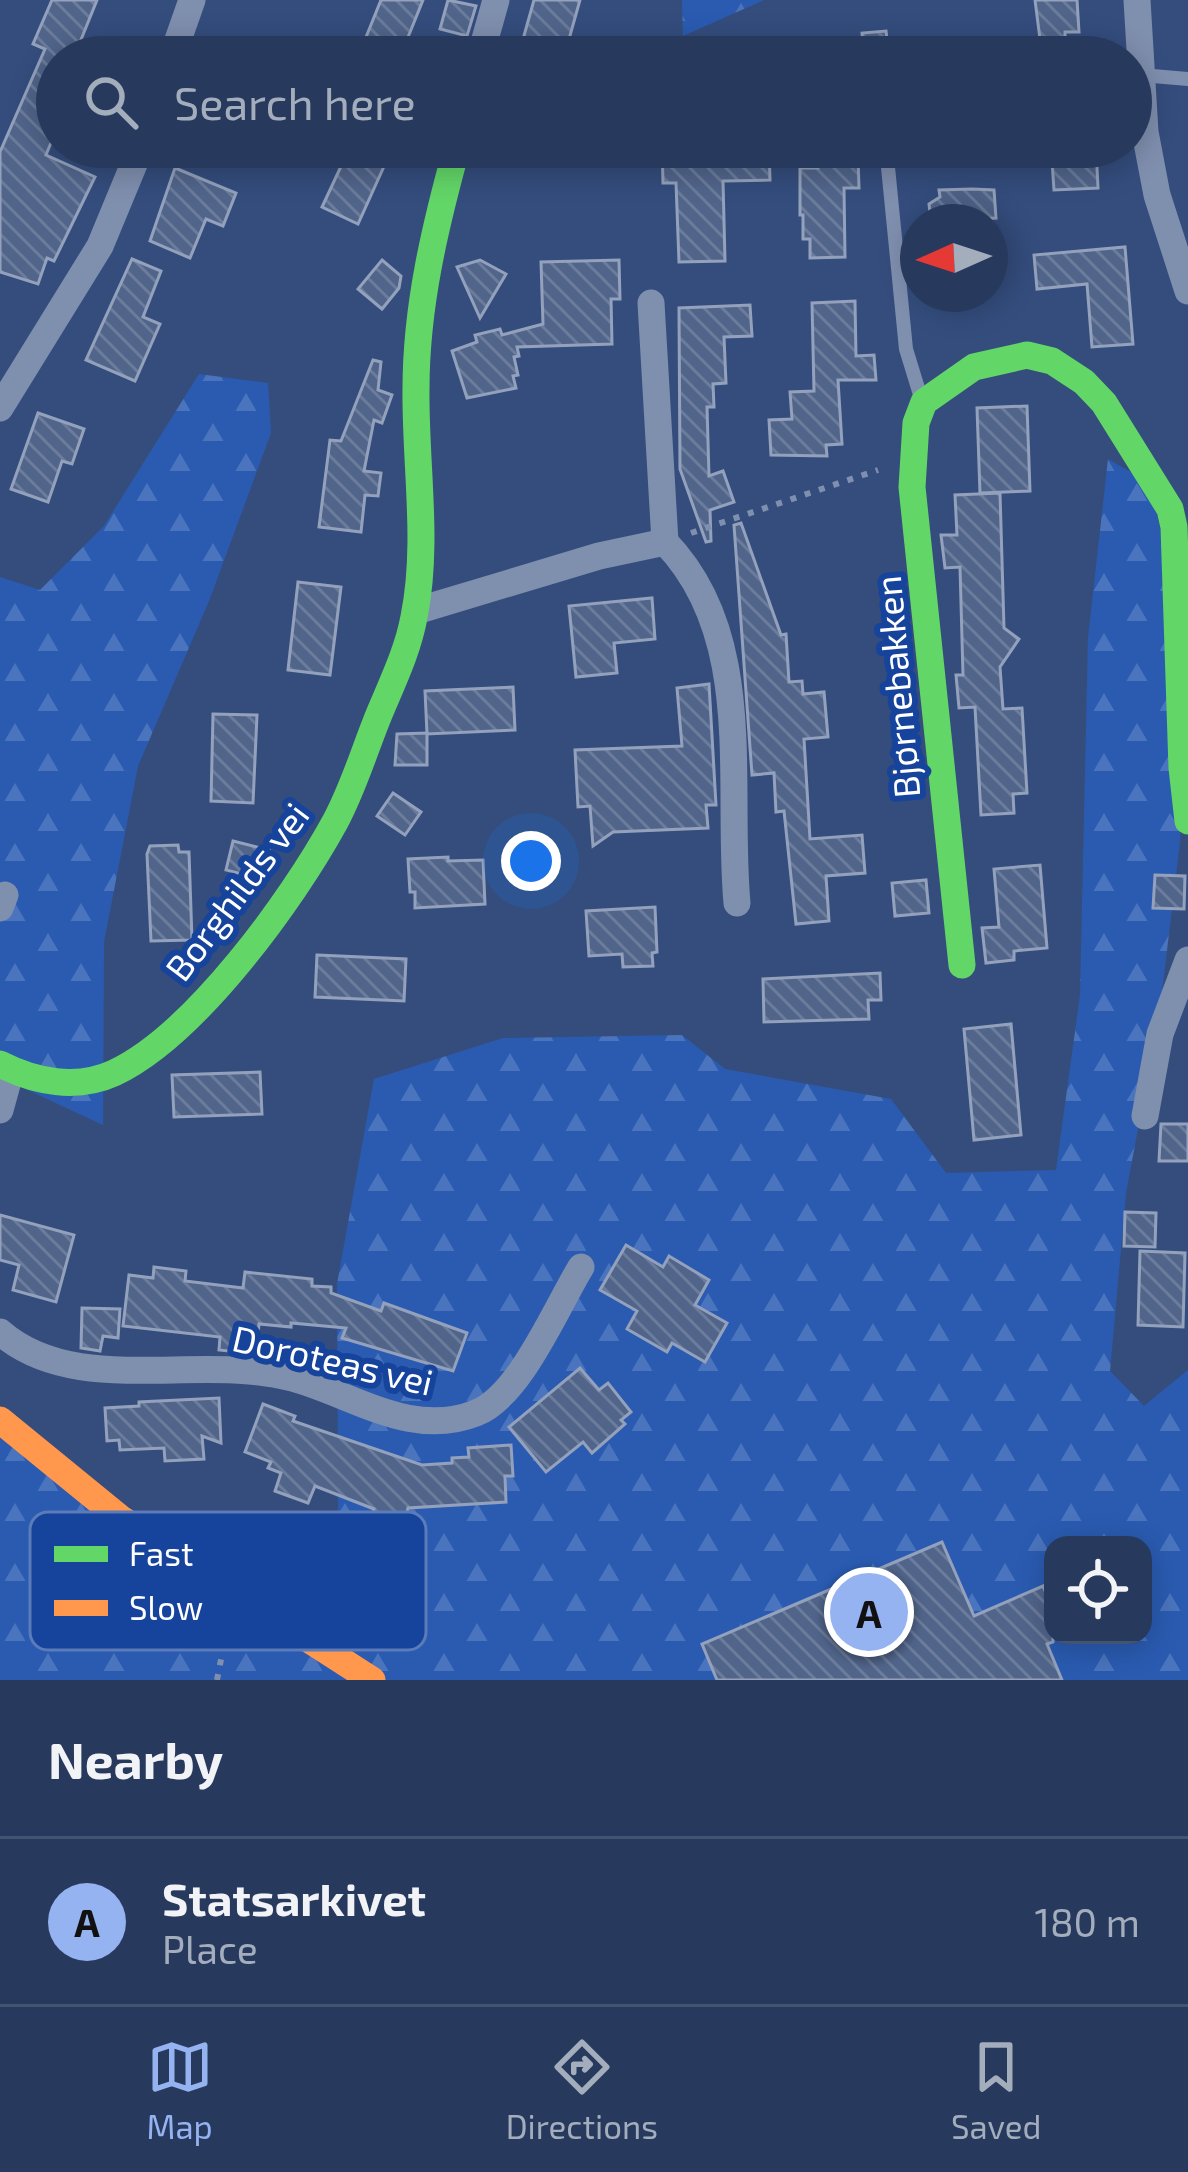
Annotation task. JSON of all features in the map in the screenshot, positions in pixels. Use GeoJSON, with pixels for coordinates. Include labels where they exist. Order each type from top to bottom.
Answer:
{"type":"FeatureCollection","features":[{"type":"Feature","properties":{"kind":"street"},"geometry":{"type":"LineString","coordinates":[[179,36],[192,0]]}},
{"type":"Feature","properties":{"kind":"street"},"geometry":{"type":"LineString","coordinates":[[486,36],[496,0]]}},
{"type":"Feature","properties":{"kind":"street"},"geometry":{"type":"LineString","coordinates":[[1137,0],[1139,36]]}},
{"type":"Feature","properties":{"kind":"street"},"geometry":{"type":"LineString","coordinates":[[0,408],[100,246],[132,168]]}},
{"type":"Feature","properties":{"kind":"street","name":"Borghilds vei"},"geometry":{"type":"LineString","coordinates":[[5,1067],[47,1083],[79,1082],[115,1072],[176,1027],[239,960],[335,821],[416,611],[419,318],[434,231],[451,168]]}},
{"type":"Feature","properties":{"kind":"street"},"geometry":{"type":"LineString","coordinates":[[1151,168],[1188,291]]}},
{"type":"Feature","properties":{"kind":"street"},"geometry":{"type":"LineString","coordinates":[[651,303],[665,542],[682,559],[723,652],[736,766],[737,903]]}},
{"type":"Feature","properties":{"kind":"street"},"geometry":{"type":"LineString","coordinates":[[924,402],[946,383],[999,359],[1027,355],[1052,361],[1084,382],[1104,403],[1179,501],[1182,768],[1188,821]]}},
{"type":"Feature","properties":{"kind":"street","name":"Bjørnebakken"},"geometry":{"type":"LineString","coordinates":[[924,402],[916,423],[912,487],[962,965]]}},
{"type":"Feature","properties":{"kind":"street"},"geometry":{"type":"LineString","coordinates":[[416,611],[598,556],[665,542]]}},
{"type":"Feature","properties":{"kind":"street"},"geometry":{"type":"LineString","coordinates":[[1145,1116],[1160,1034],[1188,960]]}},
{"type":"Feature","properties":{"kind":"street"},"geometry":{"type":"LineString","coordinates":[[0,1110],[5,1067]]}},
{"type":"Feature","properties":{"kind":"street","name":"Doroteas vei"},"geometry":{"type":"LineString","coordinates":[[0,1332],[32,1355],[68,1367],[237,1368],[294,1379],[398,1417],[461,1418],[480,1412],[509,1390],[581,1267]]}},
{"type":"Feature","properties":{"kind":"street"},"geometry":{"type":"LineString","coordinates":[[0,1420],[113,1512]]}},
{"type":"Feature","properties":{"kind":"street"},"geometry":{"type":"LineString","coordinates":[[325,1650],[372,1680]]}},
{"type":"Feature","properties":{"kind":"lane"},"geometry":{"type":"LineString","coordinates":[[1152,76],[1188,79]]}},
{"type":"Feature","properties":{"kind":"lane","name":"Bjørnebakken"},"geometry":{"type":"LineString","coordinates":[[888,168],[906,349],[924,402]]}},
{"type":"Feature","properties":{"kind":"path"},"geometry":{"type":"LineString","coordinates":[[665,542],[914,455]]}},
{"type":"Feature","properties":{"kind":"path"},"geometry":{"type":"LineString","coordinates":[[217,1680],[223,1650]]}},
{"type":"Feature","properties":{"kind":"green space"},"geometry":{"type":"Polygon","coordinates":[[[682,0],[764,0],[683,36],[682,0]]]}},
{"type":"Feature","properties":{"kind":"green space"},"geometry":{"type":"Polygon","coordinates":[[[199,374],[268,383],[271,433],[209,601],[138,766],[104,942],[103,1125],[0,1077],[0,577],[40,590],[104,526],[199,374]]]}},
{"type":"Feature","properties":{"kind":"green space"},"geometry":{"type":"Polygon","coordinates":[[[1108,459],[1151,484],[1186,659],[1180,842],[1159,1017],[1126,1193],[1110,1371],[1144,1406],[1188,1370],[1188,1680],[0,1680],[0,1429],[121,1512],[30,1512],[30,1650],[322,1650],[339,1662],[339,1650],[426,1650],[426,1512],[338,1512],[337,1284],[374,1079],[503,1038],[682,1035],[725,1069],[891,1099],[946,1173],[1056,1170],[1080,995],[1088,638],[1108,459]]]}},
{"type":"Feature","properties":{"kind":"building"},"geometry":{"type":"Polygon","coordinates":[[[52,0],[97,0],[82,36],[36,36],[52,0]]]}},
{"type":"Feature","properties":{"kind":"building"},"geometry":{"type":"Polygon","coordinates":[[[381,0],[423,0],[408,36],[366,36],[381,0]]]}},
{"type":"Feature","properties":{"kind":"building"},"geometry":{"type":"Polygon","coordinates":[[[448,0],[476,6],[467,36],[440,29],[448,0]]]}},
{"type":"Feature","properties":{"kind":"building"},"geometry":{"type":"Polygon","coordinates":[[[534,0],[580,0],[570,36],[524,36],[534,0]]]}},
{"type":"Feature","properties":{"kind":"building"},"geometry":{"type":"Polygon","coordinates":[[[1035,0],[1077,0],[1079,32],[1040,36],[1035,0]]]}},
{"type":"Feature","properties":{"kind":"building"},"geometry":{"type":"Polygon","coordinates":[[[886,31],[887,36],[862,36],[886,31]]]}},
{"type":"Feature","properties":{"kind":"building"},"geometry":{"type":"Polygon","coordinates":[[[36,70],[36,168],[75,168],[95,177],[54,261],[47,258],[38,284],[0,272],[0,152],[36,70]]]}},
{"type":"Feature","properties":{"kind":"building"},"geometry":{"type":"Polygon","coordinates":[[[175,168],[236,193],[223,226],[206,219],[190,258],[150,241],[175,168]]]}},
{"type":"Feature","properties":{"kind":"building"},"geometry":{"type":"Polygon","coordinates":[[[340,168],[383,168],[358,224],[322,207],[340,168]]]}},
{"type":"Feature","properties":{"kind":"building"},"geometry":{"type":"Polygon","coordinates":[[[663,168],[770,168],[770,180],[723,181],[725,261],[679,262],[676,183],[663,183],[663,168]]]}},
{"type":"Feature","properties":{"kind":"building"},"geometry":{"type":"Polygon","coordinates":[[[800,168],[858,168],[859,188],[844,188],[845,257],[810,258],[810,239],[803,239],[800,215],[800,168]]]}},
{"type":"Feature","properties":{"kind":"building"},"geometry":{"type":"Polygon","coordinates":[[[1052,168],[1097,168],[1098,188],[1054,190],[1052,168]]]}},
{"type":"Feature","properties":{"kind":"building"},"geometry":{"type":"Polygon","coordinates":[[[939,190],[994,190],[995,204],[929,204],[940,197],[939,190]]]}},
{"type":"Feature","properties":{"kind":"building"},"geometry":{"type":"Polygon","coordinates":[[[1125,247],[1133,344],[1092,347],[1087,284],[1037,289],[1034,255],[1125,247]]]}},
{"type":"Feature","properties":{"kind":"building"},"geometry":{"type":"Polygon","coordinates":[[[132,259],[161,271],[143,317],[160,324],[135,381],[86,360],[132,259]]]}},
{"type":"Feature","properties":{"kind":"building"},"geometry":{"type":"Polygon","coordinates":[[[382,260],[401,276],[399,288],[382,309],[358,289],[382,260]]]}},
{"type":"Feature","properties":{"kind":"building"},"geometry":{"type":"Polygon","coordinates":[[[480,260],[506,274],[480,318],[457,267],[480,260]]]}},
{"type":"Feature","properties":{"kind":"building"},"geometry":{"type":"Polygon","coordinates":[[[619,260],[620,299],[611,299],[612,344],[517,347],[516,388],[467,398],[452,351],[477,342],[475,335],[500,329],[502,335],[543,324],[541,262],[619,260]]]}},
{"type":"Feature","properties":{"kind":"building"},"geometry":{"type":"Polygon","coordinates":[[[855,301],[856,356],[874,355],[876,380],[838,380],[842,444],[826,445],[827,456],[771,455],[769,420],[792,419],[790,392],[814,391],[812,303],[855,301]]]}},
{"type":"Feature","properties":{"kind":"building"},"geometry":{"type":"Polygon","coordinates":[[[750,305],[752,336],[724,337],[726,383],[713,384],[714,407],[707,407],[709,476],[723,471],[734,502],[710,510],[711,541],[706,542],[680,469],[679,308],[750,305]]]}},
{"type":"Feature","properties":{"kind":"building"},"geometry":{"type":"Polygon","coordinates":[[[373,360],[381,362],[378,390],[392,395],[382,423],[374,420],[364,471],[381,473],[378,496],[365,495],[361,532],[319,527],[330,440],[341,441],[373,360]]]}},
{"type":"Feature","properties":{"kind":"building"},"geometry":{"type":"Polygon","coordinates":[[[1027,406],[1030,491],[980,493],[977,408],[1027,406]]]}},
{"type":"Feature","properties":{"kind":"building"},"geometry":{"type":"Polygon","coordinates":[[[38,413],[84,429],[72,464],[62,461],[48,502],[11,489],[38,413]]]}},
{"type":"Feature","properties":{"kind":"building"},"geometry":{"type":"Polygon","coordinates":[[[1000,493],[1004,628],[1019,639],[1000,667],[1003,709],[1022,708],[1027,793],[1013,794],[1014,813],[981,815],[975,707],[959,708],[956,675],[963,675],[960,567],[945,568],[941,535],[957,535],[955,495],[1000,493]]]}},
{"type":"Feature","properties":{"kind":"building"},"geometry":{"type":"Polygon","coordinates":[[[741,523],[781,635],[786,634],[789,682],[802,681],[803,694],[824,692],[828,737],[804,739],[810,839],[862,835],[865,873],[826,876],[829,921],[796,924],[784,811],[776,812],[774,773],[752,775],[734,525],[741,523]]]}},
{"type":"Feature","properties":{"kind":"building"},"geometry":{"type":"Polygon","coordinates":[[[298,582],[341,587],[330,675],[288,670],[298,582]]]}},
{"type":"Feature","properties":{"kind":"building"},"geometry":{"type":"Polygon","coordinates":[[[652,598],[655,639],[614,643],[617,673],[576,677],[569,606],[652,598]]]}},
{"type":"Feature","properties":{"kind":"building"},"geometry":{"type":"Polygon","coordinates":[[[709,684],[716,805],[706,805],[708,828],[613,832],[593,846],[590,806],[578,807],[575,750],[682,746],[677,688],[709,684]]]}},
{"type":"Feature","properties":{"kind":"building"},"geometry":{"type":"Polygon","coordinates":[[[513,687],[515,730],[427,734],[425,691],[513,687]]]}},
{"type":"Feature","properties":{"kind":"building"},"geometry":{"type":"Polygon","coordinates":[[[213,714],[257,715],[253,803],[211,801],[213,714]]]}},
{"type":"Feature","properties":{"kind":"building"},"geometry":{"type":"Polygon","coordinates":[[[427,733],[427,765],[395,765],[397,734],[427,733]]]}},
{"type":"Feature","properties":{"kind":"building"},"geometry":{"type":"Polygon","coordinates":[[[393,793],[421,812],[405,835],[377,816],[393,793]]]}},
{"type":"Feature","properties":{"kind":"building"},"geometry":{"type":"Polygon","coordinates":[[[233,841],[269,850],[262,879],[226,870],[233,841]]]}},
{"type":"Feature","properties":{"kind":"building"},"geometry":{"type":"Polygon","coordinates":[[[178,845],[179,852],[189,852],[192,940],[151,941],[147,854],[150,846],[178,845]]]}},
{"type":"Feature","properties":{"kind":"building"},"geometry":{"type":"Polygon","coordinates":[[[448,857],[448,861],[483,860],[485,904],[415,908],[408,859],[448,857]]]}},
{"type":"Feature","properties":{"kind":"building"},"geometry":{"type":"Polygon","coordinates":[[[1040,865],[1047,948],[1014,951],[1014,960],[986,963],[982,928],[999,927],[994,869],[1040,865]]]}},
{"type":"Feature","properties":{"kind":"building"},"geometry":{"type":"Polygon","coordinates":[[[1155,875],[1185,876],[1184,909],[1153,908],[1155,875]]]}},
{"type":"Feature","properties":{"kind":"building"},"geometry":{"type":"Polygon","coordinates":[[[926,880],[929,913],[895,916],[892,883],[926,880]]]}},
{"type":"Feature","properties":{"kind":"building"},"geometry":{"type":"Polygon","coordinates":[[[655,907],[653,966],[623,967],[622,954],[589,956],[586,911],[655,907]]]}},
{"type":"Feature","properties":{"kind":"building"},"geometry":{"type":"Polygon","coordinates":[[[317,955],[406,959],[404,1001],[315,997],[317,955]]]}},
{"type":"Feature","properties":{"kind":"building"},"geometry":{"type":"Polygon","coordinates":[[[880,973],[881,1000],[868,1000],[869,1019],[764,1022],[763,979],[880,973]]]}},
{"type":"Feature","properties":{"kind":"building"},"geometry":{"type":"Polygon","coordinates":[[[1011,1024],[1021,1135],[974,1140],[964,1029],[1011,1024]]]}},
{"type":"Feature","properties":{"kind":"building"},"geometry":{"type":"Polygon","coordinates":[[[260,1072],[262,1114],[174,1117],[172,1075],[260,1072]]]}},
{"type":"Feature","properties":{"kind":"building"},"geometry":{"type":"Polygon","coordinates":[[[1161,1124],[1188,1124],[1188,1161],[1159,1161],[1161,1124]]]}},
{"type":"Feature","properties":{"kind":"building"},"geometry":{"type":"Polygon","coordinates":[[[1125,1212],[1156,1213],[1155,1247],[1124,1246],[1125,1212]]]}},
{"type":"Feature","properties":{"kind":"building"},"geometry":{"type":"Polygon","coordinates":[[[0,1215],[74,1235],[56,1302],[13,1290],[19,1265],[0,1260],[0,1215]]]}},
{"type":"Feature","properties":{"kind":"building"},"geometry":{"type":"Polygon","coordinates":[[[626,1245],[663,1267],[669,1256],[709,1280],[695,1305],[727,1323],[705,1362],[672,1343],[667,1352],[627,1329],[637,1311],[600,1290],[626,1245]]]}},
{"type":"Feature","properties":{"kind":"building"},"geometry":{"type":"Polygon","coordinates":[[[1140,1251],[1185,1253],[1183,1327],[1138,1325],[1140,1251]]]}},
{"type":"Feature","properties":{"kind":"building"},"geometry":{"type":"Polygon","coordinates":[[[154,1267],[186,1271],[185,1281],[243,1288],[245,1272],[312,1279],[312,1286],[331,1287],[331,1293],[381,1311],[384,1303],[467,1333],[453,1371],[342,1338],[346,1328],[291,1323],[291,1327],[259,1324],[256,1354],[219,1350],[220,1337],[123,1326],[129,1275],[153,1278],[154,1267]]]}},
{"type":"Feature","properties":{"kind":"building"},"geometry":{"type":"Polygon","coordinates":[[[82,1308],[120,1309],[118,1338],[103,1336],[100,1351],[81,1348],[82,1308]]]}},
{"type":"Feature","properties":{"kind":"building"},"geometry":{"type":"Polygon","coordinates":[[[580,1368],[599,1390],[608,1383],[631,1412],[621,1420],[625,1424],[592,1453],[583,1442],[546,1472],[509,1427],[580,1368]]]}},
{"type":"Feature","properties":{"kind":"building"},"geometry":{"type":"Polygon","coordinates":[[[219,1398],[221,1443],[202,1436],[204,1459],[165,1461],[164,1448],[120,1450],[119,1440],[107,1441],[105,1408],[219,1398]]]}},
{"type":"Feature","properties":{"kind":"building"},"geometry":{"type":"Polygon","coordinates":[[[263,1404],[295,1416],[293,1421],[422,1465],[469,1457],[468,1448],[511,1445],[513,1476],[505,1476],[506,1502],[373,1512],[315,1486],[308,1503],[275,1491],[281,1473],[268,1468],[271,1462],[245,1452],[263,1404]]]}},
{"type":"Feature","properties":{"kind":"building"},"geometry":{"type":"Polygon","coordinates":[[[942,1542],[974,1616],[1043,1586],[1044,1644],[1062,1680],[717,1680],[702,1644],[942,1542]]]}},
{"type":"Feature","properties":{"kind":"traffic: fast"},"geometry":{"type":"LineString","coordinates":[[0,1064],[42,1079],[86,1081],[114,1073],[145,1054],[177,1029],[239,962],[294,888],[342,809],[400,665],[414,617],[420,561],[419,327],[452,168]]}},
{"type":"Feature","properties":{"kind":"traffic: fast"},"geometry":{"type":"LineString","coordinates":[[962,965],[912,487],[916,423],[924,402],[974,367],[1027,355],[1052,361],[1084,382],[1104,403],[1170,509],[1188,821]]}},
{"type":"Feature","properties":{"kind":"traffic: slow"},"geometry":{"type":"LineString","coordinates":[[0,1420],[113,1512]]}},
{"type":"Feature","properties":{"kind":"traffic: slow"},"geometry":{"type":"LineString","coordinates":[[325,1650],[372,1680]]}},
{"type":"Feature","properties":{"kind":"place","name":"Statsarkivet"},"geometry":{"type":"Point","coordinates":[869,1612]}}]}
